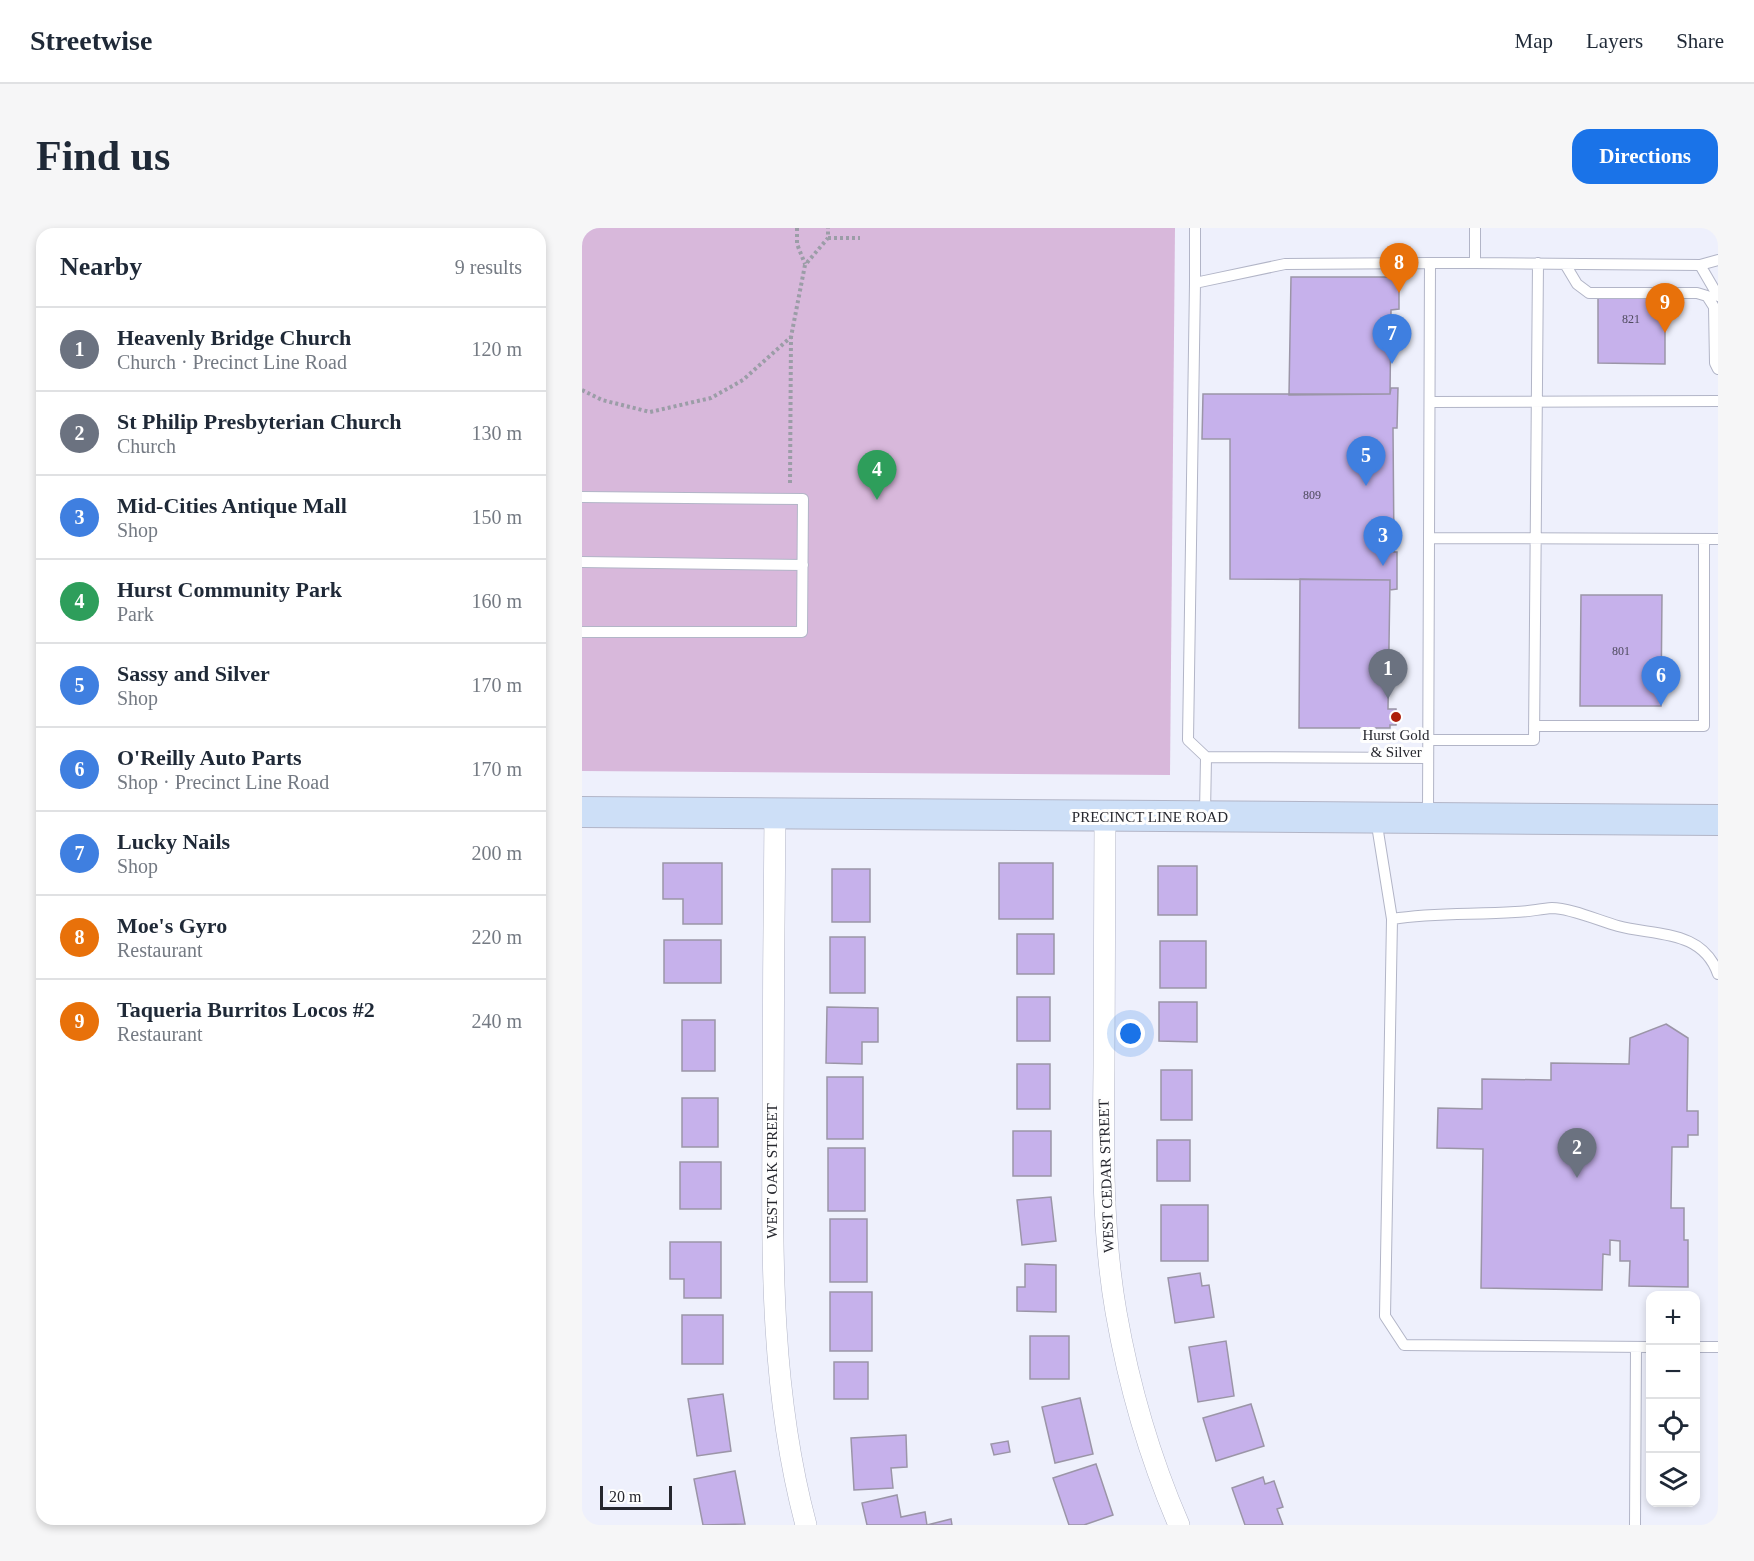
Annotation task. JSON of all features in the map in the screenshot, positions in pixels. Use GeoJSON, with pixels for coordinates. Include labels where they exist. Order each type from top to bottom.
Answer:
{"type":"FeatureCollection","features":[{"type":"Feature","properties":{"kind":"main road","name":"PRECINCT LINE ROAD"},"geometry":{"type":"LineString","coordinates":[[582,812],[1718,820]]}},
{"type":"Feature","properties":{"kind":"street","name":"WEST OAK STREET"},"geometry":{"type":"LineString","coordinates":[[775,814],[772,1247],[774,1322],[786,1434],[806,1525]]}},
{"type":"Feature","properties":{"kind":"street","name":"WEST CEDAR STREET"},"geometry":{"type":"LineString","coordinates":[[1105,817],[1103,1165],[1107,1246],[1116,1311],[1135,1402],[1151,1458],[1179,1525]]}},
{"type":"Feature","properties":{"kind":"lane"},"geometry":{"type":"LineString","coordinates":[[1195,228],[1188,740],[1206,757],[1428,758]]}},
{"type":"Feature","properties":{"kind":"lane"},"geometry":{"type":"LineString","coordinates":[[1475,228],[1475,263]]}},
{"type":"Feature","properties":{"kind":"lane"},"geometry":{"type":"LineString","coordinates":[[1195,283],[1286,264],[1700,265],[1718,260]]}},
{"type":"Feature","properties":{"kind":"lane"},"geometry":{"type":"LineString","coordinates":[[1428,818],[1430,263]]}},
{"type":"Feature","properties":{"kind":"lane"},"geometry":{"type":"LineString","coordinates":[[1428,740],[1534,740],[1538,263]]}},
{"type":"Feature","properties":{"kind":"lane"},"geometry":{"type":"LineString","coordinates":[[1565,264],[1577,284],[1589,293],[1696,293],[1707,296],[1714,307],[1715,363],[1718,369]]}},
{"type":"Feature","properties":{"kind":"lane"},"geometry":{"type":"LineString","coordinates":[[1700,265],[1718,296]]}},
{"type":"Feature","properties":{"kind":"lane"},"geometry":{"type":"LineString","coordinates":[[1430,402],[1718,400]]}},
{"type":"Feature","properties":{"kind":"lane"},"geometry":{"type":"LineString","coordinates":[[582,497],[803,499],[802,632],[582,632]]}},
{"type":"Feature","properties":{"kind":"lane"},"geometry":{"type":"LineString","coordinates":[[1429,538],[1718,539]]}},
{"type":"Feature","properties":{"kind":"lane"},"geometry":{"type":"LineString","coordinates":[[1534,726],[1704,726],[1704,539]]}},
{"type":"Feature","properties":{"kind":"lane"},"geometry":{"type":"LineString","coordinates":[[582,562],[803,565]]}},
{"type":"Feature","properties":{"kind":"lane"},"geometry":{"type":"LineString","coordinates":[[1205,818],[1206,757]]}},
{"type":"Feature","properties":{"kind":"lane"},"geometry":{"type":"LineString","coordinates":[[1376,818],[1392,919],[1385,1316],[1404,1345],[1646,1347]]}},
{"type":"Feature","properties":{"kind":"lane"},"geometry":{"type":"LineString","coordinates":[[1392,919],[1431,912],[1515,912],[1554,908],[1622,927],[1675,934],[1702,950],[1714,963],[1718,974]]}},
{"type":"Feature","properties":{"kind":"lane"},"geometry":{"type":"LineString","coordinates":[[1635,1525],[1636,1347]]}},
{"type":"Feature","properties":{"kind":"lane"},"geometry":{"type":"LineString","coordinates":[[1700,1347],[1718,1347]]}},
{"type":"Feature","properties":{"kind":"path"},"geometry":{"type":"LineString","coordinates":[[797,228],[797,244],[805,265]]}},
{"type":"Feature","properties":{"kind":"path"},"geometry":{"type":"LineString","coordinates":[[790,499],[791,336],[805,265],[828,238],[828,228]]}},
{"type":"Feature","properties":{"kind":"path"},"geometry":{"type":"LineString","coordinates":[[828,238],[860,238]]}},
{"type":"Feature","properties":{"kind":"path"},"geometry":{"type":"LineString","coordinates":[[582,390],[602,400],[650,412],[675,408],[711,398],[743,380],[791,336]]}},
{"type":"Feature","properties":{"kind":"shaded area"},"geometry":{"type":"Polygon","coordinates":[[[582,228],[1175,228],[1170,775],[582,771],[582,228]]]}},
{"type":"Feature","properties":{"kind":"building"},"geometry":{"type":"Polygon","coordinates":[[[1291,277],[1399,277],[1399,309],[1391,310],[1390,394],[1289,395],[1291,277]]]}},
{"type":"Feature","properties":{"kind":"building"},"geometry":{"type":"Polygon","coordinates":[[[1598,298],[1665,298],[1665,364],[1598,363],[1598,298]]]}},
{"type":"Feature","properties":{"kind":"building"},"geometry":{"type":"Polygon","coordinates":[[[1391,388],[1398,388],[1397,428],[1393,428],[1394,552],[1397,552],[1397,589],[1390,590],[1390,580],[1230,579],[1230,439],[1202,439],[1203,394],[1390,394],[1391,388]]]}},
{"type":"Feature","properties":{"kind":"building"},"geometry":{"type":"Polygon","coordinates":[[[1300,579],[1390,580],[1388,709],[1396,709],[1396,725],[1390,725],[1390,728],[1299,728],[1300,579]]]}},
{"type":"Feature","properties":{"kind":"building"},"geometry":{"type":"Polygon","coordinates":[[[1581,595],[1662,595],[1661,706],[1580,706],[1581,595]]]}},
{"type":"Feature","properties":{"kind":"building"},"geometry":{"type":"Polygon","coordinates":[[[663,863],[722,863],[722,924],[683,924],[683,899],[663,899],[663,863]]]}},
{"type":"Feature","properties":{"kind":"building"},"geometry":{"type":"Polygon","coordinates":[[[999,863],[1053,863],[1053,919],[999,919],[999,863]]]}},
{"type":"Feature","properties":{"kind":"building"},"geometry":{"type":"Polygon","coordinates":[[[1158,866],[1197,866],[1197,915],[1158,915],[1158,866]]]}},
{"type":"Feature","properties":{"kind":"building"},"geometry":{"type":"Polygon","coordinates":[[[832,869],[870,869],[870,922],[832,922],[832,869]]]}},
{"type":"Feature","properties":{"kind":"building"},"geometry":{"type":"Polygon","coordinates":[[[1017,934],[1054,934],[1054,974],[1017,974],[1017,934]]]}},
{"type":"Feature","properties":{"kind":"building"},"geometry":{"type":"Polygon","coordinates":[[[830,937],[865,937],[865,993],[830,993],[830,937]]]}},
{"type":"Feature","properties":{"kind":"building"},"geometry":{"type":"Polygon","coordinates":[[[664,940],[721,940],[721,983],[664,983],[664,940]]]}},
{"type":"Feature","properties":{"kind":"building"},"geometry":{"type":"Polygon","coordinates":[[[1160,941],[1206,941],[1206,988],[1160,988],[1160,941]]]}},
{"type":"Feature","properties":{"kind":"building"},"geometry":{"type":"Polygon","coordinates":[[[1017,997],[1050,997],[1050,1041],[1017,1041],[1017,997]]]}},
{"type":"Feature","properties":{"kind":"building"},"geometry":{"type":"Polygon","coordinates":[[[1159,1002],[1197,1002],[1197,1042],[1159,1041],[1159,1002]]]}},
{"type":"Feature","properties":{"kind":"building"},"geometry":{"type":"Polygon","coordinates":[[[827,1007],[878,1008],[878,1042],[862,1042],[862,1064],[826,1063],[827,1007]]]}},
{"type":"Feature","properties":{"kind":"building"},"geometry":{"type":"Polygon","coordinates":[[[682,1020],[715,1020],[715,1071],[682,1071],[682,1020]]]}},
{"type":"Feature","properties":{"kind":"building"},"geometry":{"type":"Polygon","coordinates":[[[1666,1024],[1688,1038],[1687,1111],[1698,1111],[1698,1135],[1688,1135],[1688,1147],[1672,1147],[1671,1208],[1684,1208],[1684,1240],[1688,1240],[1688,1287],[1629,1286],[1630,1261],[1620,1261],[1620,1241],[1610,1240],[1610,1255],[1603,1254],[1602,1290],[1481,1288],[1483,1149],[1437,1148],[1438,1108],[1482,1109],[1482,1079],[1551,1080],[1551,1063],[1629,1064],[1630,1038],[1666,1024]]]}},
{"type":"Feature","properties":{"kind":"building"},"geometry":{"type":"Polygon","coordinates":[[[1017,1064],[1050,1064],[1050,1109],[1017,1109],[1017,1064]]]}},
{"type":"Feature","properties":{"kind":"building"},"geometry":{"type":"Polygon","coordinates":[[[1161,1070],[1192,1070],[1192,1120],[1161,1120],[1161,1070]]]}},
{"type":"Feature","properties":{"kind":"building"},"geometry":{"type":"Polygon","coordinates":[[[827,1077],[863,1077],[863,1139],[827,1139],[827,1077]]]}},
{"type":"Feature","properties":{"kind":"building"},"geometry":{"type":"Polygon","coordinates":[[[682,1098],[718,1098],[718,1147],[682,1147],[682,1098]]]}},
{"type":"Feature","properties":{"kind":"building"},"geometry":{"type":"Polygon","coordinates":[[[1013,1131],[1051,1131],[1051,1176],[1013,1176],[1013,1131]]]}},
{"type":"Feature","properties":{"kind":"building"},"geometry":{"type":"Polygon","coordinates":[[[1157,1140],[1190,1140],[1190,1181],[1157,1181],[1157,1140]]]}},
{"type":"Feature","properties":{"kind":"building"},"geometry":{"type":"Polygon","coordinates":[[[828,1148],[865,1148],[865,1211],[828,1211],[828,1148]]]}},
{"type":"Feature","properties":{"kind":"building"},"geometry":{"type":"Polygon","coordinates":[[[680,1162],[721,1162],[721,1209],[680,1209],[680,1162]]]}},
{"type":"Feature","properties":{"kind":"building"},"geometry":{"type":"Polygon","coordinates":[[[1051,1197],[1056,1241],[1022,1245],[1017,1200],[1051,1197]]]}},
{"type":"Feature","properties":{"kind":"building"},"geometry":{"type":"Polygon","coordinates":[[[1161,1205],[1208,1205],[1208,1261],[1161,1261],[1161,1205]]]}},
{"type":"Feature","properties":{"kind":"building"},"geometry":{"type":"Polygon","coordinates":[[[830,1219],[867,1219],[867,1282],[830,1282],[830,1219]]]}},
{"type":"Feature","properties":{"kind":"building"},"geometry":{"type":"Polygon","coordinates":[[[670,1242],[721,1242],[721,1298],[684,1298],[684,1279],[670,1279],[670,1242]]]}},
{"type":"Feature","properties":{"kind":"building"},"geometry":{"type":"Polygon","coordinates":[[[1025,1264],[1056,1265],[1056,1312],[1017,1311],[1017,1287],[1025,1287],[1025,1264]]]}},
{"type":"Feature","properties":{"kind":"building"},"geometry":{"type":"Polygon","coordinates":[[[1200,1273],[1202,1286],[1209,1285],[1214,1317],[1175,1323],[1168,1278],[1200,1273]]]}},
{"type":"Feature","properties":{"kind":"building"},"geometry":{"type":"Polygon","coordinates":[[[830,1292],[872,1292],[872,1351],[830,1351],[830,1292]]]}},
{"type":"Feature","properties":{"kind":"building"},"geometry":{"type":"Polygon","coordinates":[[[682,1315],[723,1315],[723,1364],[682,1364],[682,1315]]]}},
{"type":"Feature","properties":{"kind":"building"},"geometry":{"type":"Polygon","coordinates":[[[1030,1336],[1069,1336],[1069,1379],[1030,1379],[1030,1336]]]}},
{"type":"Feature","properties":{"kind":"building"},"geometry":{"type":"Polygon","coordinates":[[[1226,1341],[1234,1396],[1198,1402],[1189,1347],[1226,1341]]]}},
{"type":"Feature","properties":{"kind":"building"},"geometry":{"type":"Polygon","coordinates":[[[834,1362],[868,1362],[868,1399],[834,1399],[834,1362]]]}},
{"type":"Feature","properties":{"kind":"building"},"geometry":{"type":"Polygon","coordinates":[[[723,1394],[731,1451],[697,1456],[688,1399],[723,1394]]]}},
{"type":"Feature","properties":{"kind":"building"},"geometry":{"type":"Polygon","coordinates":[[[1080,1398],[1093,1454],[1055,1463],[1042,1407],[1080,1398]]]}},
{"type":"Feature","properties":{"kind":"building"},"geometry":{"type":"Polygon","coordinates":[[[1251,1404],[1264,1446],[1216,1461],[1203,1418],[1251,1404]]]}},
{"type":"Feature","properties":{"kind":"building"},"geometry":{"type":"Polygon","coordinates":[[[906,1435],[907,1467],[891,1468],[893,1488],[854,1490],[851,1438],[906,1435]]]}},
{"type":"Feature","properties":{"kind":"building"},"geometry":{"type":"Polygon","coordinates":[[[1008,1441],[1010,1452],[994,1455],[991,1444],[1008,1441]]]}},
{"type":"Feature","properties":{"kind":"building"},"geometry":{"type":"Polygon","coordinates":[[[1096,1464],[1113,1515],[1084,1525],[1069,1525],[1053,1478],[1096,1464]]]}},
{"type":"Feature","properties":{"kind":"building"},"geometry":{"type":"Polygon","coordinates":[[[735,1471],[745,1524],[703,1525],[694,1479],[735,1471]]]}},
{"type":"Feature","properties":{"kind":"building"},"geometry":{"type":"Polygon","coordinates":[[[1263,1477],[1265,1484],[1274,1481],[1283,1507],[1277,1509],[1283,1525],[1245,1525],[1232,1488],[1263,1477]]]}},
{"type":"Feature","properties":{"kind":"building"},"geometry":{"type":"Polygon","coordinates":[[[897,1495],[901,1517],[925,1512],[927,1525],[867,1525],[862,1503],[897,1495]]]}},
{"type":"Feature","properties":{"kind":"building"},"geometry":{"type":"Polygon","coordinates":[[[951,1519],[952,1525],[927,1525],[951,1519]]]}},
{"type":"Feature","properties":{"kind":"place","name":"Moe's Gyro"},"geometry":{"type":"Point","coordinates":[1399,293]}},
{"type":"Feature","properties":{"kind":"place","name":"Taqueria Burritos Locos #2"},"geometry":{"type":"Point","coordinates":[1665,333]}},
{"type":"Feature","properties":{"kind":"place","name":"Lucky Nails"},"geometry":{"type":"Point","coordinates":[1392,364]}},
{"type":"Feature","properties":{"kind":"place","name":"Sassy and Silver"},"geometry":{"type":"Point","coordinates":[1366,486]}},
{"type":"Feature","properties":{"kind":"place","name":"Hurst Community Park"},"geometry":{"type":"Point","coordinates":[877,500]}},
{"type":"Feature","properties":{"kind":"place","name":"Mid-Cities Antique Mall"},"geometry":{"type":"Point","coordinates":[1383,566]}},
{"type":"Feature","properties":{"kind":"place","name":"Heavenly Bridge Church"},"geometry":{"type":"Point","coordinates":[1388,699]}},
{"type":"Feature","properties":{"kind":"place","name":"O'Reilly Auto Parts"},"geometry":{"type":"Point","coordinates":[1661,706]}},
{"type":"Feature","properties":{"kind":"place","name":"Hurst Gold & Silver"},"geometry":{"type":"Point","coordinates":[1396,717]}},
{"type":"Feature","properties":{"kind":"place","name":"St Philip Presbyterian Church"},"geometry":{"type":"Point","coordinates":[1577,1178]}}]}
